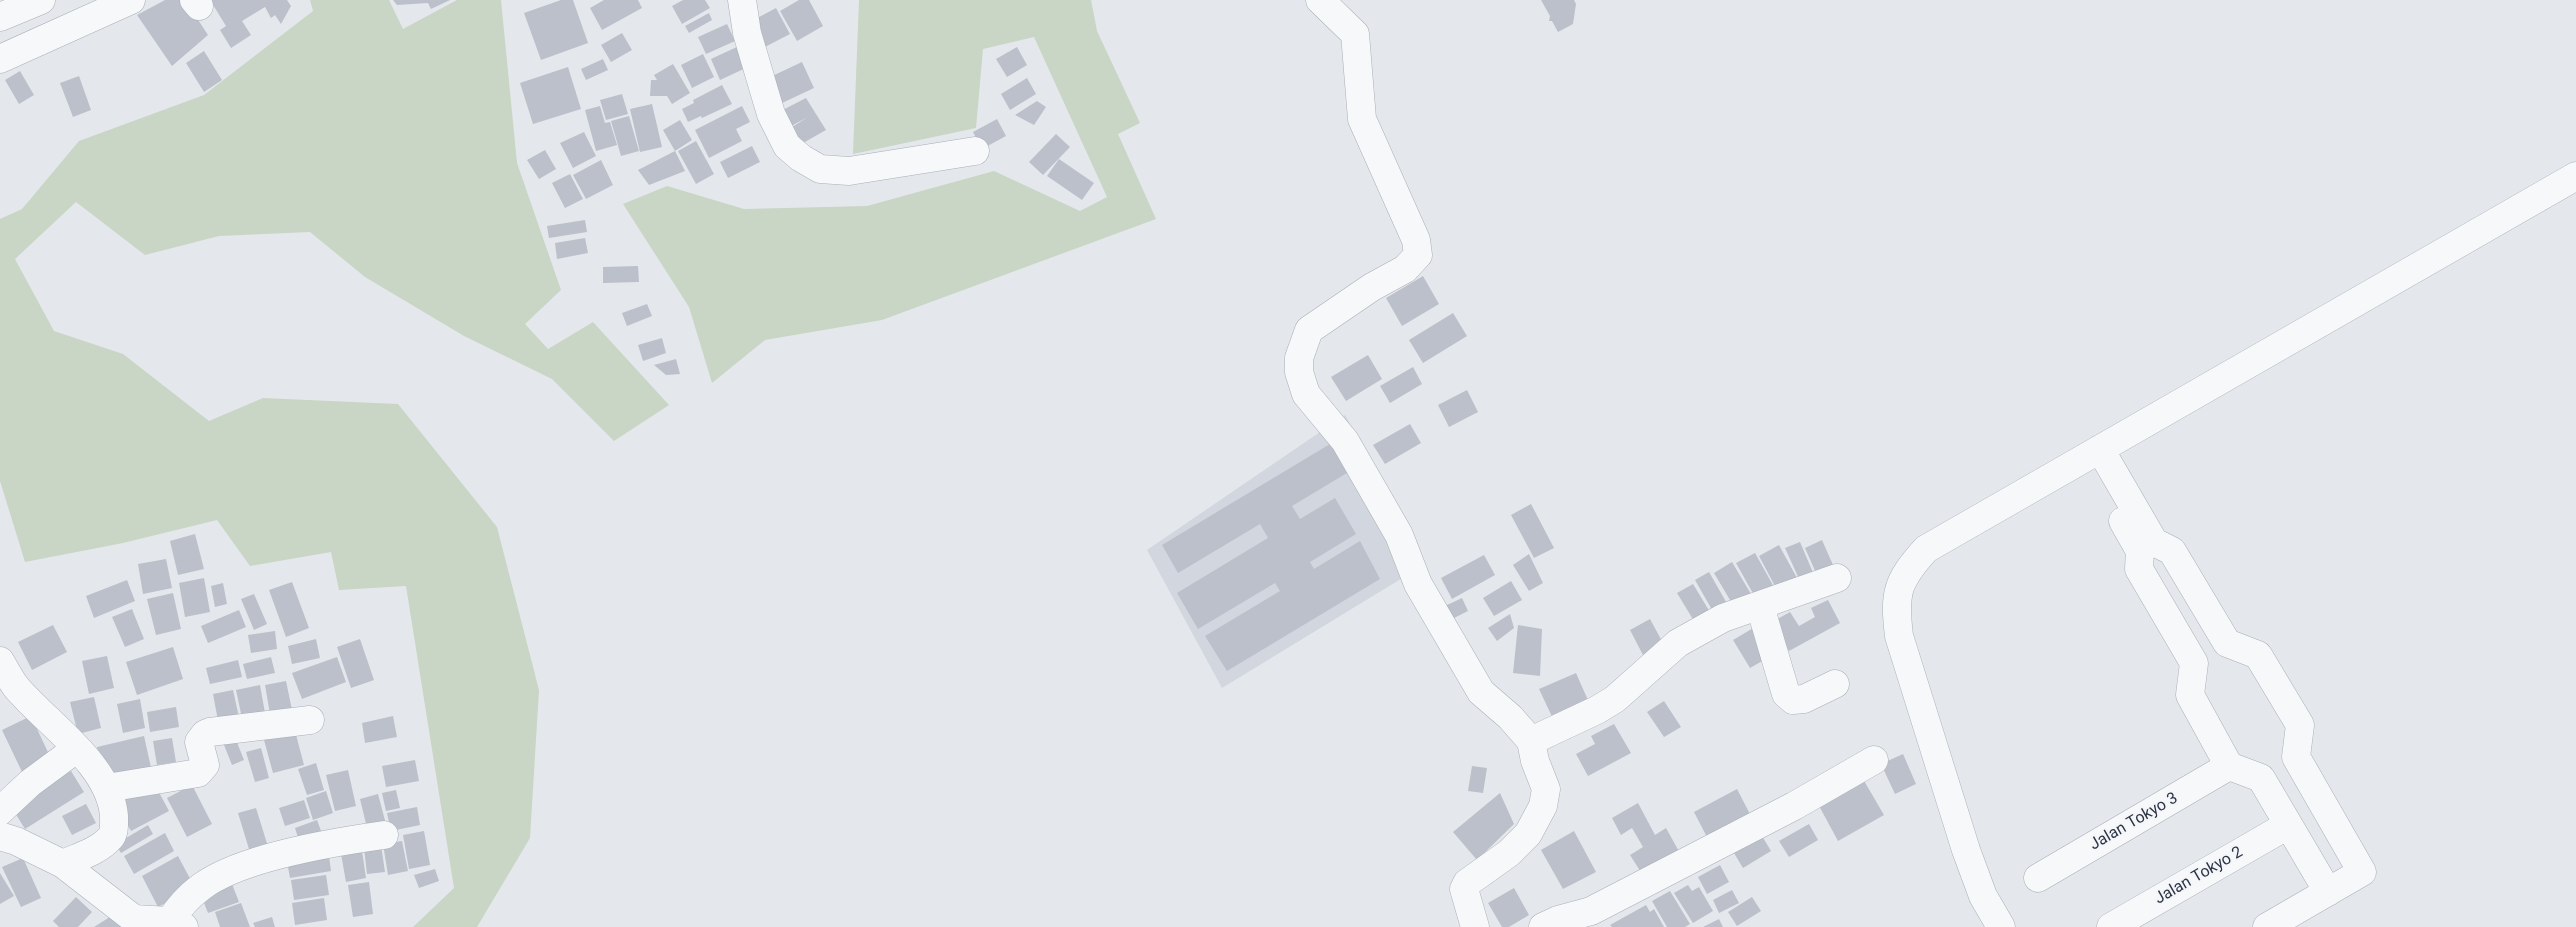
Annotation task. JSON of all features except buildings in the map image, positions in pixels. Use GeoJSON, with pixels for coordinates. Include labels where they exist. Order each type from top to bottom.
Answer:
{"type":"FeatureCollection","features":[{"type":"Feature","properties":{"kind":"street"},"geometry":{"type":"LineString","coordinates":[[3,11],[41,0]]}},
{"type":"Feature","properties":{"kind":"street"},"geometry":{"type":"LineString","coordinates":[[0,59],[130,0]]}},
{"type":"Feature","properties":{"kind":"street"},"geometry":{"type":"LineString","coordinates":[[742,0],[747,33],[771,114],[787,146],[801,158],[820,169],[849,171],[975,151]]}},
{"type":"Feature","properties":{"kind":"street"},"geometry":{"type":"LineString","coordinates":[[1320,0],[1355,34],[1362,119],[1416,240],[1418,255],[1405,269],[1372,287],[1309,330],[1299,358],[1301,382],[1306,394],[1345,441],[1398,535],[1418,584],[1481,692],[1510,717],[1531,740],[1535,761],[1546,789],[1543,806],[1528,834],[1509,853],[1467,883],[1464,889],[1465,901],[1475,927]]}},
{"type":"Feature","properties":{"kind":"street"},"geometry":{"type":"LineString","coordinates":[[2001,927],[1983,896],[1966,850],[1899,636],[1895,602],[1907,570],[1926,549],[2576,176]]}},
{"type":"Feature","properties":{"kind":"street"},"geometry":{"type":"LineString","coordinates":[[2093,454],[2147,546],[2172,552],[2227,643],[2258,655],[2300,725],[2296,757],[2362,872],[2267,927]]}},
{"type":"Feature","properties":{"kind":"street"},"geometry":{"type":"LineString","coordinates":[[2147,546],[2139,569],[2194,662],[2190,695],[2230,766],[2261,778],[2328,892]]}},
{"type":"Feature","properties":{"kind":"street"},"geometry":{"type":"LineString","coordinates":[[1531,740],[1597,710],[1615,699],[1678,643],[1723,618],[1760,606],[1808,586],[1837,578]]}},
{"type":"Feature","properties":{"kind":"street"},"geometry":{"type":"LineString","coordinates":[[1760,606],[1786,694],[1793,700],[1804,699],[1835,684]]}},
{"type":"Feature","properties":{"kind":"street"},"geometry":{"type":"LineString","coordinates":[[2194,662],[2227,643]]}},
{"type":"Feature","properties":{"kind":"street"},"geometry":{"type":"LineString","coordinates":[[0,661],[15,685],[76,748],[107,788],[113,807],[114,824],[112,837],[103,844],[63,864]]}},
{"type":"Feature","properties":{"kind":"street"},"geometry":{"type":"LineString","coordinates":[[107,788],[198,773],[205,765],[200,742],[201,738],[210,732],[310,720]]}},
{"type":"Feature","properties":{"kind":"street"},"geometry":{"type":"LineString","coordinates":[[0,811],[30,783],[76,748]]}},
{"type":"Feature","properties":{"kind":"street"},"geometry":{"type":"LineString","coordinates":[[2261,778],[2296,757]]}},
{"type":"Feature","properties":{"kind":"street"},"geometry":{"type":"LineString","coordinates":[[1543,927],[1558,920],[1591,911],[1794,806],[1874,760]]}},
{"type":"Feature","properties":{"kind":"street","name":"Jalan Tokyo 3"},"geometry":{"type":"LineString","coordinates":[[2038,878],[2230,766]]}},
{"type":"Feature","properties":{"kind":"street","name":"Jalan Tokyo 2"},"geometry":{"type":"LineString","coordinates":[[2111,927],[2288,825]]}},
{"type":"Feature","properties":{"kind":"street"},"geometry":{"type":"LineString","coordinates":[[0,836],[16,841],[63,864],[134,919],[177,924],[179,908],[202,886],[237,869],[322,844],[384,835]]}},
{"type":"Feature","properties":{"kind":"shaded area"},"geometry":{"type":"Polygon","coordinates":[[[1345,415],[1372,463],[1409,574],[1222,688],[1147,550],[1345,415]]]}},
{"type":"Feature","properties":{"kind":"green space"},"geometry":{"type":"Polygon","coordinates":[[[310,0],[389,0],[403,29],[457,0],[501,0],[517,163],[561,290],[525,324],[548,349],[593,322],[669,405],[614,441],[552,379],[464,336],[365,277],[310,232],[219,236],[145,255],[76,202],[15,259],[54,331],[123,354],[209,421],[263,398],[398,404],[497,527],[539,690],[530,838],[477,927],[413,927],[454,888],[406,586],[339,590],[331,552],[250,566],[217,520],[123,543],[25,562],[0,481],[0,219],[22,209],[79,141],[204,95],[313,11],[310,0]]]}},
{"type":"Feature","properties":{"kind":"green space"},"geometry":{"type":"Polygon","coordinates":[[[859,0],[1091,0],[1097,31],[1140,123],[1118,134],[1156,219],[882,320],[765,340],[712,383],[689,307],[623,204],[667,186],[744,209],[867,206],[994,171],[1080,211],[1107,197],[1034,37],[983,49],[976,128],[853,154],[859,0]]]}}]}
